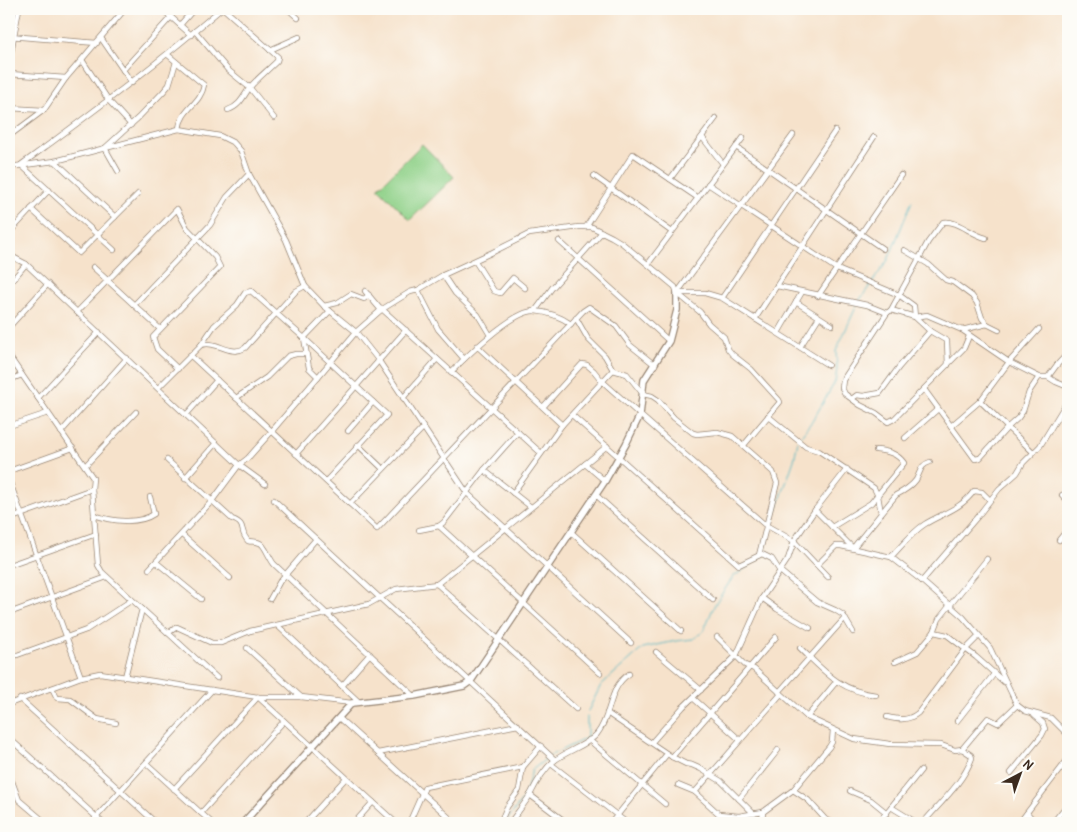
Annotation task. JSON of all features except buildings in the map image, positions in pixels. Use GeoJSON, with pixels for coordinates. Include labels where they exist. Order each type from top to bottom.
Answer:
{"type":"FeatureCollection","features":[{"type":"Feature","properties":{"kind":"street"},"geometry":{"type":"LineString","coordinates":[[9,64],[11,36],[18,9]]}},
{"type":"Feature","properties":{"kind":"street"},"geometry":{"type":"LineString","coordinates":[[9,136],[44,110],[66,78],[125,9]]}},
{"type":"Feature","properties":{"kind":"street"},"geometry":{"type":"LineString","coordinates":[[162,9],[180,25],[193,33],[228,70],[250,88],[274,118]]}},
{"type":"Feature","properties":{"kind":"street"},"geometry":{"type":"LineString","coordinates":[[180,25],[194,9]]}},
{"type":"Feature","properties":{"kind":"street"},"geometry":{"type":"LineString","coordinates":[[21,165],[109,101],[223,9],[278,57],[277,61],[250,88],[246,96],[235,108],[228,110]]}},
{"type":"Feature","properties":{"kind":"street"},"geometry":{"type":"LineString","coordinates":[[288,9],[298,18]]}},
{"type":"Feature","properties":{"kind":"street"},"geometry":{"type":"LineString","coordinates":[[124,70],[171,17]]}},
{"type":"Feature","properties":{"kind":"street"},"geometry":{"type":"LineString","coordinates":[[11,36],[97,43]]}},
{"type":"Feature","properties":{"kind":"street"},"geometry":{"type":"LineString","coordinates":[[270,50],[299,37]]}},
{"type":"Feature","properties":{"kind":"street"},"geometry":{"type":"LineString","coordinates":[[101,38],[132,83]]}},
{"type":"Feature","properties":{"kind":"street"},"geometry":{"type":"LineString","coordinates":[[168,55],[204,85],[198,98],[180,120],[179,129]]}},
{"type":"Feature","properties":{"kind":"street"},"geometry":{"type":"LineString","coordinates":[[82,60],[109,101],[131,125]]}},
{"type":"Feature","properties":{"kind":"street"},"geometry":{"type":"LineString","coordinates":[[104,148],[131,125],[168,85],[176,62]]}},
{"type":"Feature","properties":{"kind":"street"},"geometry":{"type":"LineString","coordinates":[[9,74],[66,78]]}},
{"type":"Feature","properties":{"kind":"street"},"geometry":{"type":"LineString","coordinates":[[9,108],[44,110]]}},
{"type":"Feature","properties":{"kind":"street"},"geometry":{"type":"LineString","coordinates":[[670,179],[716,118]]}},
{"type":"Feature","properties":{"kind":"street"},"geometry":{"type":"LineString","coordinates":[[9,167],[56,161],[179,129],[220,136],[234,143],[241,151],[249,174],[286,240],[305,286],[324,306],[356,332],[379,361],[467,493],[631,642]]}},
{"type":"Feature","properties":{"kind":"street"},"geometry":{"type":"LineString","coordinates":[[722,298],[835,131]]}},
{"type":"Feature","properties":{"kind":"street"},"geometry":{"type":"LineString","coordinates":[[677,293],[793,135]]}},
{"type":"Feature","properties":{"kind":"street"},"geometry":{"type":"LineString","coordinates":[[702,137],[723,164]]}},
{"type":"Feature","properties":{"kind":"street"},"geometry":{"type":"LineString","coordinates":[[755,319],[874,137]]}},
{"type":"Feature","properties":{"kind":"street"},"geometry":{"type":"LineString","coordinates":[[648,264],[743,138]]}},
{"type":"Feature","properties":{"kind":"street"},"geometry":{"type":"LineString","coordinates":[[104,148],[118,171]]}},
{"type":"Feature","properties":{"kind":"street"},"geometry":{"type":"LineString","coordinates":[[736,148],[883,250]]}},
{"type":"Feature","properties":{"kind":"street"},"geometry":{"type":"LineString","coordinates":[[586,227],[633,154],[698,198]]}},
{"type":"Feature","properties":{"kind":"street"},"geometry":{"type":"LineString","coordinates":[[56,161],[115,217]]}},
{"type":"Feature","properties":{"kind":"street"},"geometry":{"type":"LineString","coordinates":[[21,165],[114,250]]}},
{"type":"Feature","properties":{"kind":"street"},"geometry":{"type":"LineString","coordinates":[[134,305],[210,225],[227,197],[249,174]]}},
{"type":"Feature","properties":{"kind":"street"},"geometry":{"type":"LineString","coordinates":[[818,296],[901,175]]}},
{"type":"Feature","properties":{"kind":"street"},"geometry":{"type":"LineString","coordinates":[[594,176],[672,232]]}},
{"type":"Feature","properties":{"kind":"street"},"geometry":{"type":"LineString","coordinates":[[708,184],[836,269],[899,295],[914,306],[915,316],[930,331],[947,341],[948,365]]}},
{"type":"Feature","properties":{"kind":"street"},"geometry":{"type":"LineString","coordinates":[[10,230],[49,190]]}},
{"type":"Feature","properties":{"kind":"street"},"geometry":{"type":"LineString","coordinates":[[31,210],[79,253],[138,194]]}},
{"type":"Feature","properties":{"kind":"street"},"geometry":{"type":"LineString","coordinates":[[77,312],[177,209],[187,228],[215,256],[220,267],[153,337],[156,349],[178,368]]}},
{"type":"Feature","properties":{"kind":"street"},"geometry":{"type":"LineString","coordinates":[[969,336],[964,348],[948,365],[894,419],[888,422],[845,394],[842,388],[843,380],[887,313],[891,310],[928,242],[943,222],[956,223],[975,235],[986,238]]}},
{"type":"Feature","properties":{"kind":"street"},"geometry":{"type":"LineString","coordinates":[[9,704],[81,677],[100,673],[258,697],[300,697],[356,703],[414,696],[464,686],[470,681],[499,640],[596,495],[619,457],[640,416],[644,380],[656,365],[669,341],[677,310],[675,287],[622,244],[592,227],[586,227],[564,228],[529,234],[443,275],[418,290],[410,292],[382,310],[356,332],[272,431],[240,465],[212,501],[149,569]]}},
{"type":"Feature","properties":{"kind":"street"},"geometry":{"type":"LineString","coordinates":[[535,311],[552,288],[602,232]]}},
{"type":"Feature","properties":{"kind":"street"},"geometry":{"type":"LineString","coordinates":[[559,241],[669,341]]}},
{"type":"Feature","properties":{"kind":"street"},"geometry":{"type":"LineString","coordinates":[[904,250],[928,264],[946,280],[957,285],[972,296],[978,303],[982,318],[998,330]]}},
{"type":"Feature","properties":{"kind":"street"},"geometry":{"type":"LineString","coordinates":[[9,255],[26,264],[216,443],[240,465],[266,484]]}},
{"type":"Feature","properties":{"kind":"street"},"geometry":{"type":"LineString","coordinates":[[475,260],[494,291],[500,293],[513,278],[525,288]]}},
{"type":"Feature","properties":{"kind":"street"},"geometry":{"type":"LineString","coordinates":[[9,284],[26,264]]}},
{"type":"Feature","properties":{"kind":"street"},"geometry":{"type":"LineString","coordinates":[[93,267],[160,330]]}},
{"type":"Feature","properties":{"kind":"street"},"geometry":{"type":"LineString","coordinates":[[443,275],[455,293],[478,315],[490,335]]}},
{"type":"Feature","properties":{"kind":"street"},"geometry":{"type":"LineString","coordinates":[[9,327],[48,284]]}},
{"type":"Feature","properties":{"kind":"street"},"geometry":{"type":"LineString","coordinates":[[201,345],[214,344],[239,352],[251,342],[296,291],[305,286]]}},
{"type":"Feature","properties":{"kind":"street"},"geometry":{"type":"LineString","coordinates":[[777,286],[867,305],[887,313]]}},
{"type":"Feature","properties":{"kind":"street"},"geometry":{"type":"LineString","coordinates":[[365,290],[382,310],[541,454]]}},
{"type":"Feature","properties":{"kind":"street"},"geometry":{"type":"LineString","coordinates":[[418,290],[438,329],[464,359]]}},
{"type":"Feature","properties":{"kind":"street"},"geometry":{"type":"LineString","coordinates":[[158,388],[201,345],[214,326],[237,305],[247,291],[251,291],[386,415],[326,481]]}},
{"type":"Feature","properties":{"kind":"street"},"geometry":{"type":"LineString","coordinates":[[778,333],[802,292]]}},
{"type":"Feature","properties":{"kind":"street"},"geometry":{"type":"LineString","coordinates":[[677,293],[705,294],[722,298],[828,365]]}},
{"type":"Feature","properties":{"kind":"street"},"geometry":{"type":"LineString","coordinates":[[677,293],[707,318],[709,324],[724,337],[732,354],[751,369],[778,397],[780,402],[744,445]]}},
{"type":"Feature","properties":{"kind":"street"},"geometry":{"type":"LineString","coordinates":[[324,306],[338,303],[351,294],[364,299],[369,295]]}},
{"type":"Feature","properties":{"kind":"street"},"geometry":{"type":"LineString","coordinates":[[796,302],[832,325]]}},
{"type":"Feature","properties":{"kind":"street"},"geometry":{"type":"LineString","coordinates":[[190,355],[377,530],[515,381],[589,307],[616,326],[630,345],[656,365]]}},
{"type":"Feature","properties":{"kind":"street"},"geometry":{"type":"LineString","coordinates":[[891,310],[915,316],[927,315],[962,330],[1009,362],[1039,377],[1048,377],[1068,387]]}},
{"type":"Feature","properties":{"kind":"street"},"geometry":{"type":"LineString","coordinates":[[318,378],[308,368],[304,338],[330,311]]}},
{"type":"Feature","properties":{"kind":"street"},"geometry":{"type":"LineString","coordinates":[[451,372],[490,335],[526,313],[535,311],[555,316],[571,324]]}},
{"type":"Feature","properties":{"kind":"street"},"geometry":{"type":"LineString","coordinates":[[800,347],[818,317]]}},
{"type":"Feature","properties":{"kind":"street"},"geometry":{"type":"LineString","coordinates":[[576,318],[588,339],[605,356],[613,370],[627,374],[642,394],[658,400],[674,418],[693,433],[717,432],[732,436],[772,472],[777,483],[759,555]]}},
{"type":"Feature","properties":{"kind":"street"},"geometry":{"type":"LineString","coordinates":[[962,330],[988,324]]}},
{"type":"Feature","properties":{"kind":"street"},"geometry":{"type":"LineString","coordinates":[[951,426],[980,401],[1009,362],[1039,329]]}},
{"type":"Feature","properties":{"kind":"street"},"geometry":{"type":"LineString","coordinates":[[296,454],[406,330]]}},
{"type":"Feature","properties":{"kind":"street"},"geometry":{"type":"LineString","coordinates":[[853,398],[857,395],[864,396],[880,393],[899,367],[930,331]]}},
{"type":"Feature","properties":{"kind":"street"},"geometry":{"type":"LineString","coordinates":[[38,398],[99,332]]}},
{"type":"Feature","properties":{"kind":"street"},"geometry":{"type":"LineString","coordinates":[[477,346],[562,425]]}},
{"type":"Feature","properties":{"kind":"street"},"geometry":{"type":"LineString","coordinates":[[1048,377],[1068,353]]}},
{"type":"Feature","properties":{"kind":"street"},"geometry":{"type":"LineString","coordinates":[[236,398],[267,377],[288,356],[305,354]]}},
{"type":"Feature","properties":{"kind":"street"},"geometry":{"type":"LineString","coordinates":[[9,356],[93,478],[92,489],[98,565],[107,577],[217,678]]}},
{"type":"Feature","properties":{"kind":"street"},"geometry":{"type":"LineString","coordinates":[[61,432],[127,358]]}},
{"type":"Feature","properties":{"kind":"street"},"geometry":{"type":"LineString","coordinates":[[403,398],[437,359]]}},
{"type":"Feature","properties":{"kind":"street"},"geometry":{"type":"LineString","coordinates":[[543,407],[582,364],[586,365],[640,416],[766,526],[794,541],[828,577]]}},
{"type":"Feature","properties":{"kind":"street"},"geometry":{"type":"LineString","coordinates":[[513,493],[562,425],[613,370]]}},
{"type":"Feature","properties":{"kind":"street"},"geometry":{"type":"LineString","coordinates":[[9,380],[22,375]]}},
{"type":"Feature","properties":{"kind":"street"},"geometry":{"type":"LineString","coordinates":[[924,389],[975,459],[980,458],[1018,418],[1023,411],[1029,392],[1039,377]]}},
{"type":"Feature","properties":{"kind":"street"},"geometry":{"type":"LineString","coordinates":[[186,414],[217,380]]}},
{"type":"Feature","properties":{"kind":"street"},"geometry":{"type":"LineString","coordinates":[[922,581],[1007,480],[1017,473],[1040,446],[1068,400]]}},
{"type":"Feature","properties":{"kind":"street"},"geometry":{"type":"LineString","coordinates":[[980,401],[1033,452]]}},
{"type":"Feature","properties":{"kind":"street"},"geometry":{"type":"LineString","coordinates":[[348,431],[373,402]]}},
{"type":"Feature","properties":{"kind":"street"},"geometry":{"type":"LineString","coordinates":[[905,438],[938,408]]}},
{"type":"Feature","properties":{"kind":"street"},"geometry":{"type":"LineString","coordinates":[[84,466],[136,412]]}},
{"type":"Feature","properties":{"kind":"street"},"geometry":{"type":"LineString","coordinates":[[9,426],[48,413]]}},
{"type":"Feature","properties":{"kind":"street"},"geometry":{"type":"LineString","coordinates":[[572,415],[739,564],[762,554],[772,559],[780,570],[817,602],[835,610],[845,618],[853,632]]}},
{"type":"Feature","properties":{"kind":"street"},"geometry":{"type":"LineString","coordinates":[[768,416],[806,447],[819,451],[874,488],[882,512]]}},
{"type":"Feature","properties":{"kind":"street"},"geometry":{"type":"LineString","coordinates":[[350,504],[424,428]]}},
{"type":"Feature","properties":{"kind":"street"},"geometry":{"type":"LineString","coordinates":[[419,530],[439,526],[484,470],[518,432]]}},
{"type":"Feature","properties":{"kind":"street"},"geometry":{"type":"LineString","coordinates":[[186,478],[216,443]]}},
{"type":"Feature","properties":{"kind":"street"},"geometry":{"type":"LineString","coordinates":[[358,445],[383,469]]}},
{"type":"Feature","properties":{"kind":"street"},"geometry":{"type":"LineString","coordinates":[[168,633],[177,627],[212,643],[221,643],[250,632],[370,604],[396,589],[437,584],[607,446]]}},
{"type":"Feature","properties":{"kind":"street"},"geometry":{"type":"LineString","coordinates":[[9,471],[73,448]]}},
{"type":"Feature","properties":{"kind":"street"},"geometry":{"type":"LineString","coordinates":[[832,527],[871,503],[904,463],[890,452],[876,450]]}},
{"type":"Feature","properties":{"kind":"street"},"geometry":{"type":"LineString","coordinates":[[167,460],[232,519],[240,522],[243,526],[244,537],[248,541],[258,542],[264,546],[268,558],[414,696]]}},
{"type":"Feature","properties":{"kind":"street"},"geometry":{"type":"LineString","coordinates":[[853,548],[896,495],[904,492],[912,484],[921,467],[930,462]]}},
{"type":"Feature","properties":{"kind":"street"},"geometry":{"type":"LineString","coordinates":[[585,464],[605,481]]}},
{"type":"Feature","properties":{"kind":"street"},"geometry":{"type":"LineString","coordinates":[[652,742],[736,656],[762,598],[788,559],[794,541],[846,469]]}},
{"type":"Feature","properties":{"kind":"street"},"geometry":{"type":"LineString","coordinates":[[484,470],[531,507]]}},
{"type":"Feature","properties":{"kind":"street"},"geometry":{"type":"LineString","coordinates":[[9,480],[81,677]]}},
{"type":"Feature","properties":{"kind":"street"},"geometry":{"type":"LineString","coordinates":[[9,519],[92,489]]}},
{"type":"Feature","properties":{"kind":"street"},"geometry":{"type":"LineString","coordinates":[[891,558],[924,524],[959,505],[970,497],[974,491],[982,492],[990,500]]}},
{"type":"Feature","properties":{"kind":"street"},"geometry":{"type":"LineString","coordinates":[[596,495],[713,600]]}},
{"type":"Feature","properties":{"kind":"street"},"geometry":{"type":"LineString","coordinates":[[1062,495],[1068,501]]}},
{"type":"Feature","properties":{"kind":"street"},"geometry":{"type":"LineString","coordinates":[[94,515],[115,520],[147,519],[154,514],[150,497]]}},
{"type":"Feature","properties":{"kind":"street"},"geometry":{"type":"LineString","coordinates":[[274,500],[556,760]]}},
{"type":"Feature","properties":{"kind":"street"},"geometry":{"type":"LineString","coordinates":[[815,510],[853,548]]}},
{"type":"Feature","properties":{"kind":"street"},"geometry":{"type":"LineString","coordinates":[[439,526],[600,673]]}},
{"type":"Feature","properties":{"kind":"street"},"geometry":{"type":"LineString","coordinates":[[1059,540],[1068,529]]}},
{"type":"Feature","properties":{"kind":"street"},"geometry":{"type":"LineString","coordinates":[[571,532],[681,631]]}},
{"type":"Feature","properties":{"kind":"street"},"geometry":{"type":"LineString","coordinates":[[9,565],[96,534]]}},
{"type":"Feature","properties":{"kind":"street"},"geometry":{"type":"LineString","coordinates":[[182,535],[230,578]]}},
{"type":"Feature","properties":{"kind":"street"},"geometry":{"type":"LineString","coordinates":[[270,599],[286,574],[316,539]]}},
{"type":"Feature","properties":{"kind":"street"},"geometry":{"type":"LineString","coordinates":[[817,565],[836,546],[853,548],[891,558],[922,581],[949,605],[990,648],[1017,706],[1051,718],[1068,735]]}},
{"type":"Feature","properties":{"kind":"street"},"geometry":{"type":"LineString","coordinates":[[895,662],[916,652],[934,632],[939,619],[949,605],[987,559]]}},
{"type":"Feature","properties":{"kind":"street"},"geometry":{"type":"LineString","coordinates":[[156,562],[201,599]]}},
{"type":"Feature","properties":{"kind":"street"},"geometry":{"type":"LineString","coordinates":[[9,613],[107,577]]}},
{"type":"Feature","properties":{"kind":"street"},"geometry":{"type":"LineString","coordinates":[[437,584],[576,709]]}},
{"type":"Feature","properties":{"kind":"street"},"geometry":{"type":"LineString","coordinates":[[762,598],[810,628]]}},
{"type":"Feature","properties":{"kind":"street"},"geometry":{"type":"LineString","coordinates":[[9,658],[86,630],[132,600]]}},
{"type":"Feature","properties":{"kind":"street"},"geometry":{"type":"LineString","coordinates":[[125,677],[142,609]]}},
{"type":"Feature","properties":{"kind":"street"},"geometry":{"type":"LineString","coordinates":[[695,792],[845,618]]}},
{"type":"Feature","properties":{"kind":"street"},"geometry":{"type":"LineString","coordinates":[[278,626],[342,686],[356,703]]}},
{"type":"Feature","properties":{"kind":"street"},"geometry":{"type":"LineString","coordinates":[[934,632],[947,635],[1008,685]]}},
{"type":"Feature","properties":{"kind":"street"},"geometry":{"type":"LineString","coordinates":[[887,716],[905,720],[918,713],[965,650],[979,636]]}},
{"type":"Feature","properties":{"kind":"street"},"geometry":{"type":"LineString","coordinates":[[717,637],[736,656],[808,717],[854,739],[890,744],[940,745],[956,750],[962,749],[988,718],[991,718],[996,723],[1001,722],[1017,706]]}},
{"type":"Feature","properties":{"kind":"street"},"geometry":{"type":"LineString","coordinates":[[672,757],[776,637]]}},
{"type":"Feature","properties":{"kind":"street"},"geometry":{"type":"LineString","coordinates":[[247,648],[300,697]]}},
{"type":"Feature","properties":{"kind":"street"},"geometry":{"type":"LineString","coordinates":[[800,648],[836,682],[858,691],[876,695]]}},
{"type":"Feature","properties":{"kind":"street"},"geometry":{"type":"LineString","coordinates":[[656,652],[701,690]]}},
{"type":"Feature","properties":{"kind":"street"},"geometry":{"type":"LineString","coordinates":[[342,686],[370,654]]}},
{"type":"Feature","properties":{"kind":"street"},"geometry":{"type":"LineString","coordinates":[[510,823],[530,795],[533,786],[551,764],[596,735],[607,713],[616,688],[629,674]]}},
{"type":"Feature","properties":{"kind":"street"},"geometry":{"type":"LineString","coordinates":[[957,721],[994,674]]}},
{"type":"Feature","properties":{"kind":"street"},"geometry":{"type":"LineString","coordinates":[[808,717],[836,682]]}},
{"type":"Feature","properties":{"kind":"street"},"geometry":{"type":"LineString","coordinates":[[52,688],[58,698],[70,699],[97,719],[116,723]]}},
{"type":"Feature","properties":{"kind":"street"},"geometry":{"type":"LineString","coordinates":[[91,823],[212,690]]}},
{"type":"Feature","properties":{"kind":"street"},"geometry":{"type":"LineString","coordinates":[[258,697],[396,823]]}},
{"type":"Feature","properties":{"kind":"street"},"geometry":{"type":"LineString","coordinates":[[174,789],[258,697]]}},
{"type":"Feature","properties":{"kind":"street"},"geometry":{"type":"LineString","coordinates":[[693,698],[740,740]]}},
{"type":"Feature","properties":{"kind":"street"},"geometry":{"type":"LineString","coordinates":[[20,700],[154,822]]}},
{"type":"Feature","properties":{"kind":"street"},"geometry":{"type":"LineString","coordinates":[[243,823],[339,718],[356,703]]}},
{"type":"Feature","properties":{"kind":"street"},"geometry":{"type":"LineString","coordinates":[[1011,773],[1045,729],[1043,723],[1031,712]]}},
{"type":"Feature","properties":{"kind":"street"},"geometry":{"type":"LineString","coordinates":[[607,713],[667,754],[686,764],[692,765],[721,782],[754,814]]}},
{"type":"Feature","properties":{"kind":"street"},"geometry":{"type":"LineString","coordinates":[[339,718],[455,823]]}},
{"type":"Feature","properties":{"kind":"street"},"geometry":{"type":"LineString","coordinates":[[200,813],[284,721]]}},
{"type":"Feature","properties":{"kind":"street"},"geometry":{"type":"LineString","coordinates":[[378,753],[518,725]]}},
{"type":"Feature","properties":{"kind":"street"},"geometry":{"type":"LineString","coordinates":[[678,785],[695,792],[720,814],[732,816],[763,812],[793,790],[829,747],[832,742],[833,730]]}},
{"type":"Feature","properties":{"kind":"street"},"geometry":{"type":"LineString","coordinates":[[9,738],[103,823]]}},
{"type":"Feature","properties":{"kind":"street"},"geometry":{"type":"LineString","coordinates":[[588,740],[665,804]]}},
{"type":"Feature","properties":{"kind":"street"},"geometry":{"type":"LineString","coordinates":[[500,823],[507,807],[519,790],[523,767],[541,746]]}},
{"type":"Feature","properties":{"kind":"street"},"geometry":{"type":"LineString","coordinates":[[923,823],[961,779],[969,766],[972,758],[971,755],[962,749]]}},
{"type":"Feature","properties":{"kind":"street"},"geometry":{"type":"LineString","coordinates":[[739,799],[778,750]]}},
{"type":"Feature","properties":{"kind":"street"},"geometry":{"type":"LineString","coordinates":[[611,823],[667,754]]}},
{"type":"Feature","properties":{"kind":"street"},"geometry":{"type":"LineString","coordinates":[[1019,823],[1068,759]]}},
{"type":"Feature","properties":{"kind":"street"},"geometry":{"type":"LineString","coordinates":[[146,763],[212,823]]}},
{"type":"Feature","properties":{"kind":"street"},"geometry":{"type":"LineString","coordinates":[[551,764],[627,823]]}},
{"type":"Feature","properties":{"kind":"street"},"geometry":{"type":"LineString","coordinates":[[409,823],[425,787],[523,767]]}},
{"type":"Feature","properties":{"kind":"street"},"geometry":{"type":"LineString","coordinates":[[878,823],[921,770]]}},
{"type":"Feature","properties":{"kind":"street"},"geometry":{"type":"LineString","coordinates":[[9,773],[19,800],[46,823]]}},
{"type":"Feature","properties":{"kind":"street"},"geometry":{"type":"LineString","coordinates":[[305,823],[346,778]]}},
{"type":"Feature","properties":{"kind":"street"},"geometry":{"type":"LineString","coordinates":[[793,790],[808,800],[832,823]]}},
{"type":"Feature","properties":{"kind":"street"},"geometry":{"type":"LineString","coordinates":[[850,792],[871,800],[887,813]]}},
{"type":"Feature","properties":{"kind":"street"},"geometry":{"type":"LineString","coordinates":[[530,795],[567,823]]}},
{"type":"Feature","properties":{"kind":"street"},"geometry":{"type":"LineString","coordinates":[[354,823],[373,802]]}},
{"type":"Feature","properties":{"kind":"street"},"geometry":{"type":"LineString","coordinates":[[1055,823],[1055,820],[1068,804]]}},
{"type":"Feature","properties":{"kind":"street"},"geometry":{"type":"LineString","coordinates":[[891,807],[917,823]]}},
{"type":"Feature","properties":{"kind":"street"},"geometry":{"type":"LineString","coordinates":[[762,823],[763,812]]}},
{"type":"Feature","properties":{"kind":"street"},"geometry":{"type":"LineString","coordinates":[[1027,813],[1036,823]]}},
{"type":"Feature","properties":{"kind":"street"},"geometry":{"type":"LineString","coordinates":[[821,823],[825,818]]}},
{"type":"Feature","properties":{"kind":"green space"},"geometry":{"type":"Polygon","coordinates":[[[422,144],[454,177],[410,220],[378,188],[422,144]]]}},
{"type":"Feature","properties":{"kind":"waterway"},"geometry":{"type":"LineString","coordinates":[[859,301],[888,260],[912,201]]}},
{"type":"Feature","properties":{"kind":"waterway"},"geometry":{"type":"LineString","coordinates":[[799,438],[813,420],[835,382],[837,369],[836,351],[857,305]]}},
{"type":"Feature","properties":{"kind":"waterway"},"geometry":{"type":"LineString","coordinates":[[771,526],[794,460],[798,441]]}},
{"type":"Feature","properties":{"kind":"waterway"},"geometry":{"type":"LineString","coordinates":[[763,552],[770,530]]}},
{"type":"Feature","properties":{"kind":"waterway"},"geometry":{"type":"LineString","coordinates":[[588,711],[601,685],[643,648],[693,639],[703,632],[715,604],[733,577],[762,556]]}},
{"type":"Feature","properties":{"kind":"waterway"},"geometry":{"type":"LineString","coordinates":[[505,823],[525,796],[532,770],[551,755],[587,738],[587,717]]}}]}
